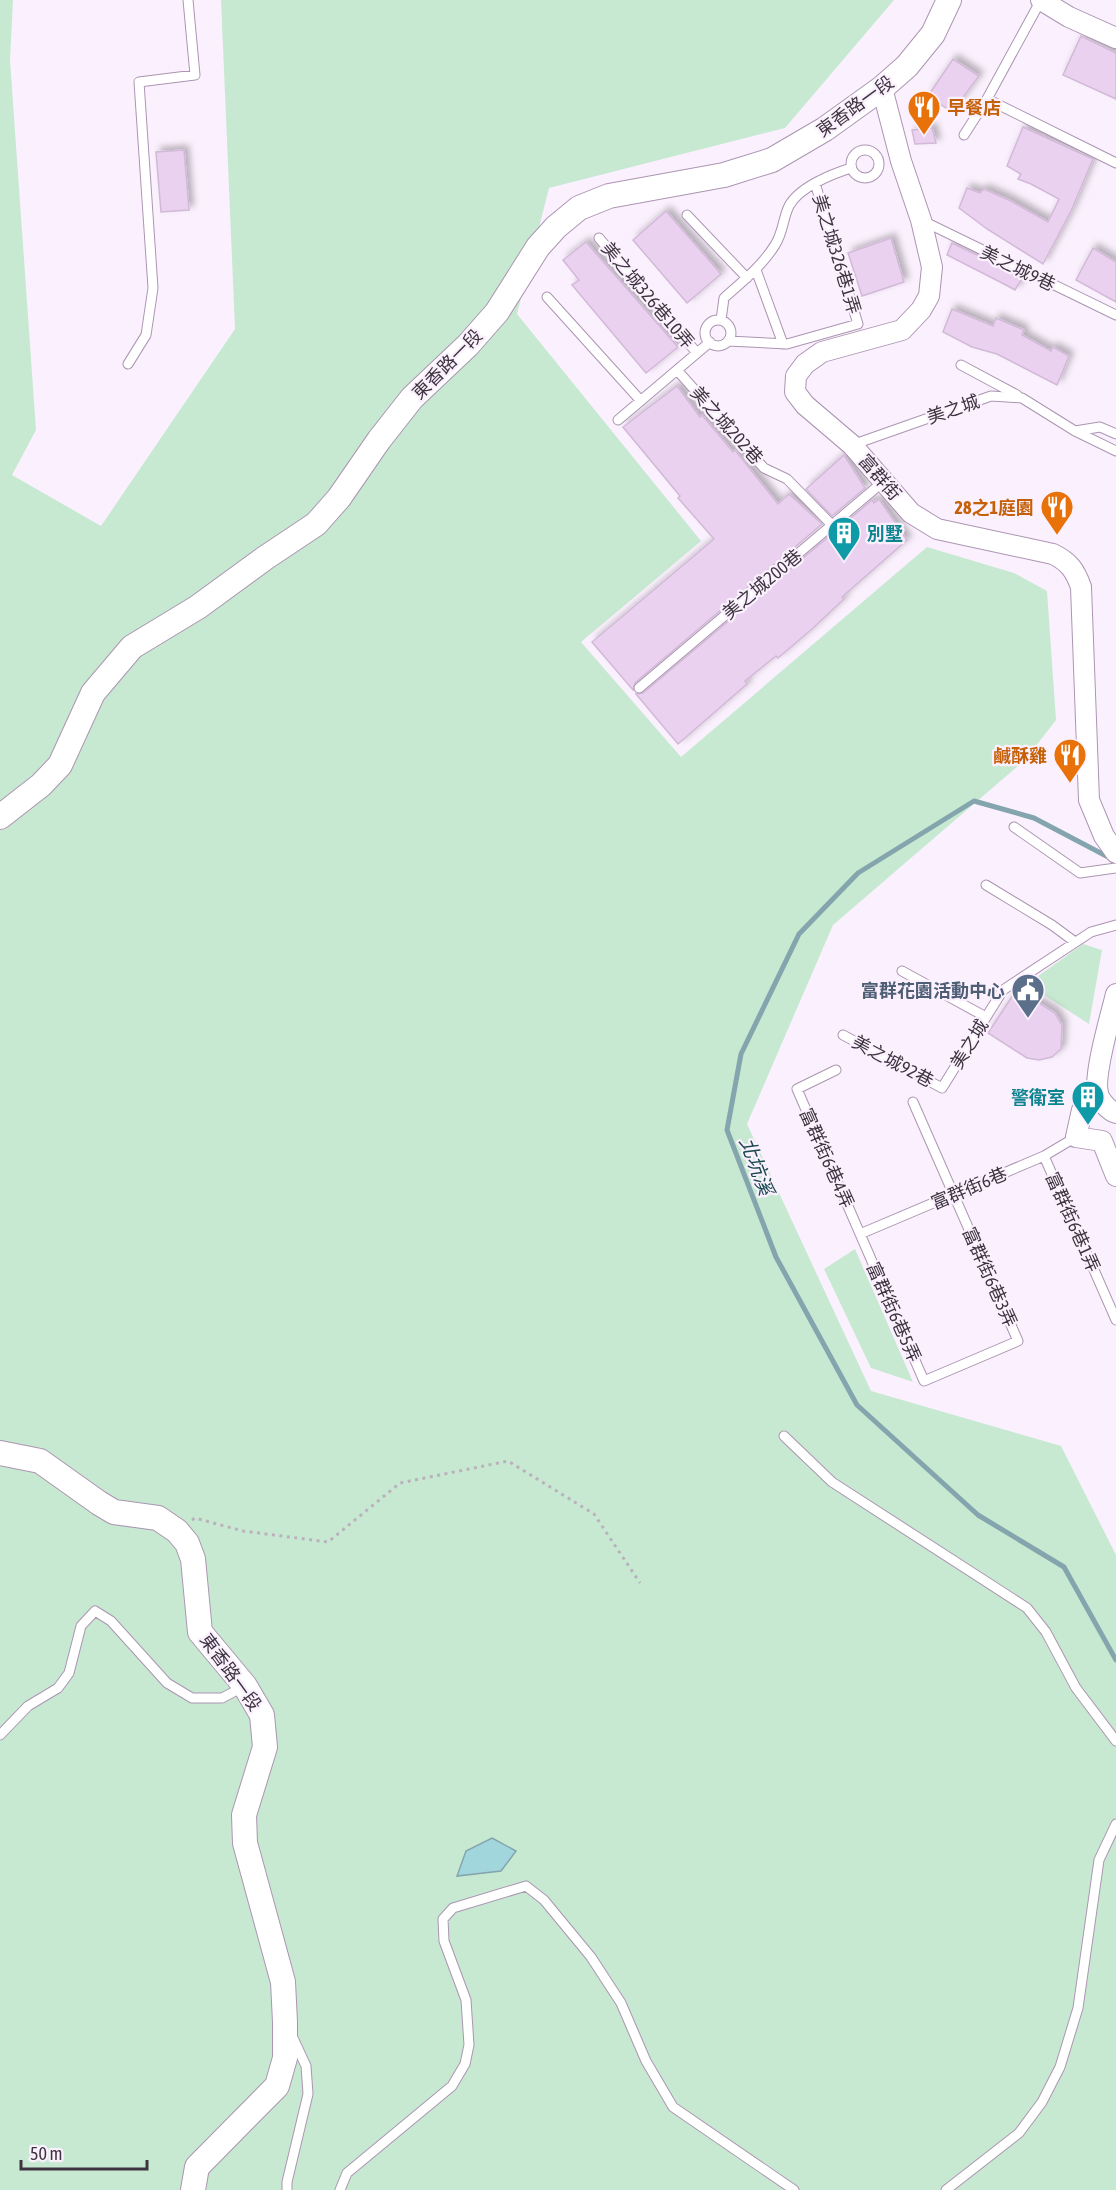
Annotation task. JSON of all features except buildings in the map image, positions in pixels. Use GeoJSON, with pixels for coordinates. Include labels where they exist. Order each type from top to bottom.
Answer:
{"type":"FeatureCollection","features":[{"type":"Feature","properties":{"kind":"street","name":"東香路一段"},"geometry":{"type":"LineString","coordinates":[[0,817],[41,785],[60,765],[93,693],[132,647],[198,607],[316,524],[339,498],[412,398],[468,345],[497,312],[538,247],[556,226],[579,208],[609,196],[724,175],[772,160],[825,129],[882,88],[906,66],[933,34],[949,0]]}},
{"type":"Feature","properties":{"kind":"street"},"geometry":{"type":"LineString","coordinates":[[1041,0],[1068,17],[1116,38]]}},
{"type":"Feature","properties":{"kind":"street","name":"富群街"},"geometry":{"type":"LineString","coordinates":[[882,88],[921,220],[932,267],[929,296],[921,310],[902,330],[822,352],[806,363],[796,376],[795,392],[806,405],[852,445],[911,513],[937,529],[1053,554],[1068,562],[1077,574],[1081,587],[1089,800],[1104,836],[1116,853]]}},
{"type":"Feature","properties":{"kind":"street"},"geometry":{"type":"LineString","coordinates":[[1116,994],[1097,1077],[1098,1094],[1113,1113],[1102,1142],[1116,1176]]}},
{"type":"Feature","properties":{"kind":"street"},"geometry":{"type":"LineString","coordinates":[[1098,1094],[1082,1110],[1076,1137],[1102,1142]]}},
{"type":"Feature","properties":{"kind":"street"},"geometry":{"type":"LineString","coordinates":[[0,1453],[40,1461],[114,1512],[158,1518],[177,1531]]}},
{"type":"Feature","properties":{"kind":"street","name":"東香路一段"},"geometry":{"type":"LineString","coordinates":[[177,1531],[187,1543],[193,1559],[200,1632],[245,1686],[262,1715],[265,1748],[244,1815],[244,1843],[283,1982],[285,2022],[285,2058],[277,2086],[197,2167],[192,2190]]}},
{"type":"Feature","properties":{"kind":"lane"},"geometry":{"type":"LineString","coordinates":[[128,364],[146,335],[153,288],[139,82],[195,75],[188,0]]}},
{"type":"Feature","properties":{"kind":"lane"},"geometry":{"type":"LineString","coordinates":[[964,135],[987,99],[1041,0]]}},
{"type":"Feature","properties":{"kind":"lane"},"geometry":{"type":"LineString","coordinates":[[987,99],[1116,163]]}},
{"type":"Feature","properties":{"kind":"lane"},"geometry":{"type":"LineString","coordinates":[[858,152],[871,152],[877,159],[876,172],[869,178],[860,178],[851,168],[852,159],[858,152]]}},
{"type":"Feature","properties":{"kind":"lane"},"geometry":{"type":"LineString","coordinates":[[877,159],[900,152]]}},
{"type":"Feature","properties":{"kind":"lane"},"geometry":{"type":"LineString","coordinates":[[721,320],[724,298],[756,270],[777,243],[789,204],[815,183],[851,168]]}},
{"type":"Feature","properties":{"kind":"lane","name":"美之城326巷1弄"},"geometry":{"type":"LineString","coordinates":[[783,344],[858,324],[815,183]]}},
{"type":"Feature","properties":{"kind":"lane"},"geometry":{"type":"LineString","coordinates":[[687,216],[747,278]]}},
{"type":"Feature","properties":{"kind":"lane","name":"美之城9巷"},"geometry":{"type":"LineString","coordinates":[[921,220],[1116,315]]}},
{"type":"Feature","properties":{"kind":"lane","name":"美之城326巷10弄"},"geometry":{"type":"LineString","coordinates":[[599,238],[697,353]]}},
{"type":"Feature","properties":{"kind":"lane"},"geometry":{"type":"LineString","coordinates":[[728,341],[730,332],[726,323],[721,320],[712,321],[706,329],[706,339],[719,345],[728,341],[783,344],[756,270]]}},
{"type":"Feature","properties":{"kind":"lane"},"geometry":{"type":"LineString","coordinates":[[547,297],[641,401]]}},
{"type":"Feature","properties":{"kind":"lane"},"geometry":{"type":"LineString","coordinates":[[618,420],[710,342]]}},
{"type":"Feature","properties":{"kind":"lane"},"geometry":{"type":"LineString","coordinates":[[961,365],[1022,398]]}},
{"type":"Feature","properties":{"kind":"lane","name":"美之城202巷"},"geometry":{"type":"LineString","coordinates":[[677,370],[764,468],[787,479],[832,525]]}},
{"type":"Feature","properties":{"kind":"lane","name":"美之城"},"geometry":{"type":"LineString","coordinates":[[852,445],[991,396],[1022,398],[1075,431],[1116,451]]}},
{"type":"Feature","properties":{"kind":"lane"},"geometry":{"type":"LineString","coordinates":[[1075,431],[1100,427],[1116,434]]}},
{"type":"Feature","properties":{"kind":"lane","name":"美之城200巷"},"geometry":{"type":"LineString","coordinates":[[639,688],[884,481]]}},
{"type":"Feature","properties":{"kind":"lane"},"geometry":{"type":"LineString","coordinates":[[1014,827],[1080,873],[1116,868]]}},
{"type":"Feature","properties":{"kind":"lane"},"geometry":{"type":"LineString","coordinates":[[986,885],[1052,925],[1075,942]]}},
{"type":"Feature","properties":{"kind":"lane","name":"美之城"},"geometry":{"type":"LineString","coordinates":[[942,1088],[1004,990],[1091,932],[1116,925]]}},
{"type":"Feature","properties":{"kind":"lane"},"geometry":{"type":"LineString","coordinates":[[902,971],[986,1017]]}},
{"type":"Feature","properties":{"kind":"lane","name":"美之城92巷"},"geometry":{"type":"LineString","coordinates":[[843,1035],[942,1088]]}},
{"type":"Feature","properties":{"kind":"lane","name":"富群街6巷4弄"},"geometry":{"type":"LineString","coordinates":[[836,1070],[797,1089],[860,1234]]}},
{"type":"Feature","properties":{"kind":"lane"},"geometry":{"type":"LineString","coordinates":[[912,1102],[954,1194]]}},
{"type":"Feature","properties":{"kind":"lane","name":"富群街6巷"},"geometry":{"type":"LineString","coordinates":[[860,1234],[1044,1156],[1076,1137]]}},
{"type":"Feature","properties":{"kind":"lane","name":"富群街6巷1弄"},"geometry":{"type":"LineString","coordinates":[[1044,1156],[1116,1320]]}},
{"type":"Feature","properties":{"kind":"lane","name":"富群街6巷3弄"},"geometry":{"type":"LineString","coordinates":[[954,1194],[1018,1341],[966,1363]]}},
{"type":"Feature","properties":{"kind":"lane","name":"富群街6巷5弄"},"geometry":{"type":"LineString","coordinates":[[860,1234],[924,1381],[966,1363]]}},
{"type":"Feature","properties":{"kind":"lane"},"geometry":{"type":"LineString","coordinates":[[784,1436],[832,1482],[1027,1608],[1046,1632],[1076,1688],[1116,1742]]}},
{"type":"Feature","properties":{"kind":"lane"},"geometry":{"type":"LineString","coordinates":[[0,1736],[28,1706],[58,1688],[69,1673],[81,1626],[95,1611],[111,1621],[167,1683],[192,1698],[222,1698],[245,1686]]}},
{"type":"Feature","properties":{"kind":"lane"},"geometry":{"type":"LineString","coordinates":[[946,2190],[1019,2133],[1042,2102],[1060,2067],[1078,2008],[1099,1860],[1116,1824]]}},
{"type":"Feature","properties":{"kind":"lane"},"geometry":{"type":"LineString","coordinates":[[340,2190],[347,2173],[452,2086],[465,2064],[469,2045],[466,2000],[444,1941],[443,1919],[453,1908],[526,1886],[544,1900],[591,1957],[621,2004],[646,2061],[673,2107],[794,2190]]}},
{"type":"Feature","properties":{"kind":"lane"},"geometry":{"type":"LineString","coordinates":[[285,2022],[306,2066],[308,2094],[287,2190]]}},
{"type":"Feature","properties":{"kind":"path"},"geometry":{"type":"LineString","coordinates":[[177,1531],[195,1518],[243,1531],[328,1542],[399,1483],[508,1461],[594,1514],[640,1583]]}},
{"type":"Feature","properties":{"kind":"green space"},"geometry":{"type":"Polygon","coordinates":[[[0,0],[13,0],[10,60],[36,430],[12,475],[101,526],[235,329],[221,0],[894,0],[785,128],[549,188],[517,314],[701,541],[581,642],[681,757],[927,547],[1014,573],[1047,591],[1056,720],[1026,759],[833,925],[747,1124],[871,1391],[1061,1446],[1116,1555],[1116,2190],[0,2190],[0,0]]]}},
{"type":"Feature","properties":{"kind":"green space"},"geometry":{"type":"Polygon","coordinates":[[[1083,944],[1102,950],[1089,1024],[1027,984],[1083,944]]]}},
{"type":"Feature","properties":{"kind":"green space"},"geometry":{"type":"Polygon","coordinates":[[[855,1249],[913,1382],[871,1368],[824,1269],[855,1249]]]}},
{"type":"Feature","properties":{"kind":"water"},"geometry":{"type":"Polygon","coordinates":[[[492,1838],[516,1851],[501,1871],[457,1876],[466,1851],[492,1838]]]}},
{"type":"Feature","properties":{"kind":"waterway","name":"北坑溪"},"geometry":{"type":"LineString","coordinates":[[1112,859],[1034,818],[974,801],[858,873],[799,934],[741,1054],[727,1130],[776,1257],[857,1405],[978,1515],[1064,1567],[1116,1660]]}},
{"type":"Feature","properties":{"kind":"place","name":"早餐店"},"geometry":{"type":"Point","coordinates":[924,136]}},
{"type":"Feature","properties":{"kind":"place","name":"28之1庭園"},"geometry":{"type":"Point","coordinates":[1057,536]}},
{"type":"Feature","properties":{"kind":"place","name":"別墅"},"geometry":{"type":"Point","coordinates":[844,562]}},
{"type":"Feature","properties":{"kind":"place","name":"鹹酥雞"},"geometry":{"type":"Point","coordinates":[1070,784]}},
{"type":"Feature","properties":{"kind":"place","name":"富群花園活動中心"},"geometry":{"type":"Point","coordinates":[1028,1019]}},
{"type":"Feature","properties":{"kind":"place","name":"警衛室"},"geometry":{"type":"Point","coordinates":[1088,1126]}}]}
